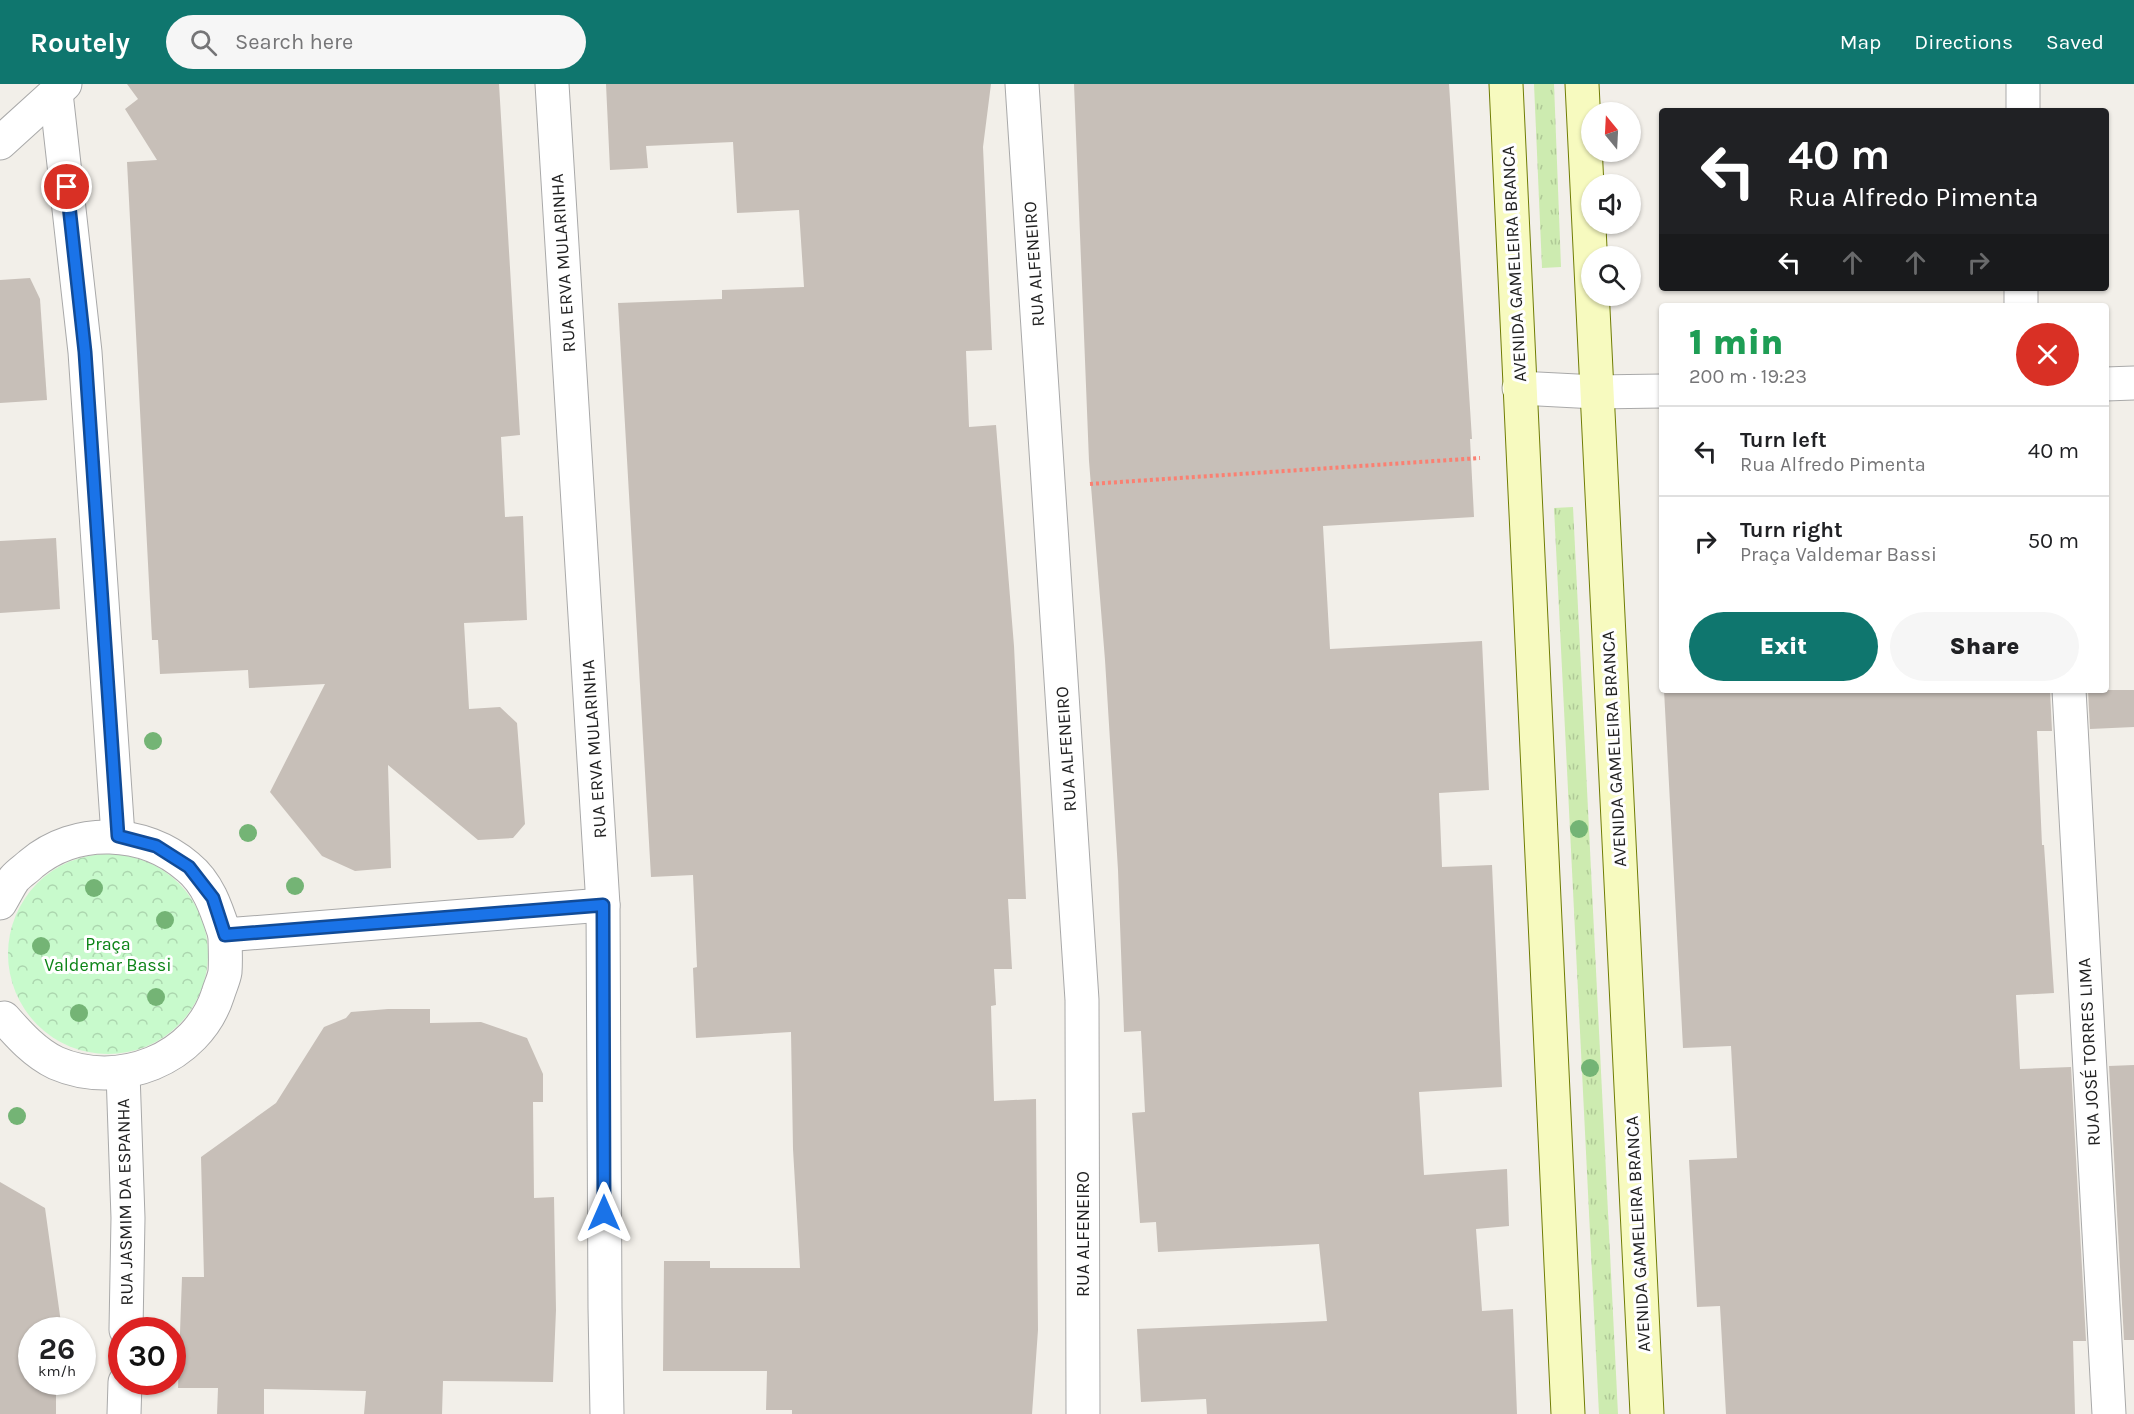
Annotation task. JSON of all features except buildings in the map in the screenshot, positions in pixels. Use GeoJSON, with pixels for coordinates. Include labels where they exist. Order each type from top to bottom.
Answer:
{"type":"FeatureCollection","features":[{"type":"Feature","properties":{"kind":"main road","name":"AVENIDA GAMELEIRA BRANCA"},"geometry":{"type":"LineString","coordinates":[[1506,84],[1568,1414]]}},
{"type":"Feature","properties":{"kind":"main road","name":"AVENIDA GAMELEIRA BRANCA"},"geometry":{"type":"LineString","coordinates":[[1582,84],[1647,1414]]}},
{"type":"Feature","properties":{"kind":"street","name":"RUA ERVA MULARINHA"},"geometry":{"type":"LineString","coordinates":[[552,84],[603,905],[607,1414]]}},
{"type":"Feature","properties":{"kind":"street","name":"RUA ALFENEIRO"},"geometry":{"type":"LineString","coordinates":[[1022,84],[1082,1000],[1083,1414]]}},
{"type":"Feature","properties":{"kind":"street"},"geometry":{"type":"LineString","coordinates":[[2023,108],[2024,84]]}},
{"type":"Feature","properties":{"kind":"street"},"geometry":{"type":"LineString","coordinates":[[0,143],[61,88]]}},
{"type":"Feature","properties":{"kind":"street"},"geometry":{"type":"LineString","coordinates":[[61,88],[85,352],[118,836]]}},
{"type":"Feature","properties":{"kind":"street"},"geometry":{"type":"LineString","coordinates":[[2109,384],[2134,383]]}},
{"type":"Feature","properties":{"kind":"street"},"geometry":{"type":"LineString","coordinates":[[1519,388],[1596,392],[1659,391]]}},
{"type":"Feature","properties":{"kind":"street","name":"RUA JOSÉ TORRES LIMA"},"geometry":{"type":"LineString","coordinates":[[2069,693],[2109,1414]]}},
{"type":"Feature","properties":{"kind":"street"},"geometry":{"type":"LineString","coordinates":[[0,903],[15,878],[44,853],[80,839],[118,836],[156,846],[189,867],[213,898],[225,935],[225,973],[213,1009],[191,1040],[160,1062],[123,1073],[89,1072],[56,1063],[27,1044],[2,1015]]}},
{"type":"Feature","properties":{"kind":"street"},"geometry":{"type":"LineString","coordinates":[[225,935],[603,905]]}},
{"type":"Feature","properties":{"kind":"street","name":"RUA JASMIM DA ESPANHA"},"geometry":{"type":"LineString","coordinates":[[123,1073],[128,1218],[126,1317]]}},
{"type":"Feature","properties":{"kind":"street"},"geometry":{"type":"LineString","coordinates":[[124,1414],[125,1395]]}},
{"type":"Feature","properties":{"kind":"path"},"geometry":{"type":"LineString","coordinates":[[1049,487],[1474,458],[1523,458]]}},
{"type":"Feature","properties":{"kind":"green space"},"geometry":{"type":"Polygon","coordinates":[[[1534,84],[1554,84],[1561,267],[1542,268],[1534,84]]]}},
{"type":"Feature","properties":{"kind":"green space"},"geometry":{"type":"Polygon","coordinates":[[[1573,507],[1618,1414],[1599,1414],[1554,508],[1573,507]]]}},
{"type":"Feature","properties":{"kind":"green space","name":"Praça Valdemar Bassi"},"geometry":{"type":"Polygon","coordinates":[[[108,854],[137,858],[164,871],[179,883],[191,898],[204,925],[208,954],[204,983],[191,1010],[179,1025],[164,1037],[137,1050],[108,1054],[79,1050],[52,1037],[37,1025],[25,1010],[12,983],[8,954],[12,925],[25,898],[37,883],[52,871],[79,858],[108,854]]]}},
{"type":"Feature","properties":{"kind":"route"},"geometry":{"type":"LineString","coordinates":[[67,187],[85,352],[118,836],[156,846],[189,867],[213,898],[225,935],[603,905],[604,1213]]}}]}
